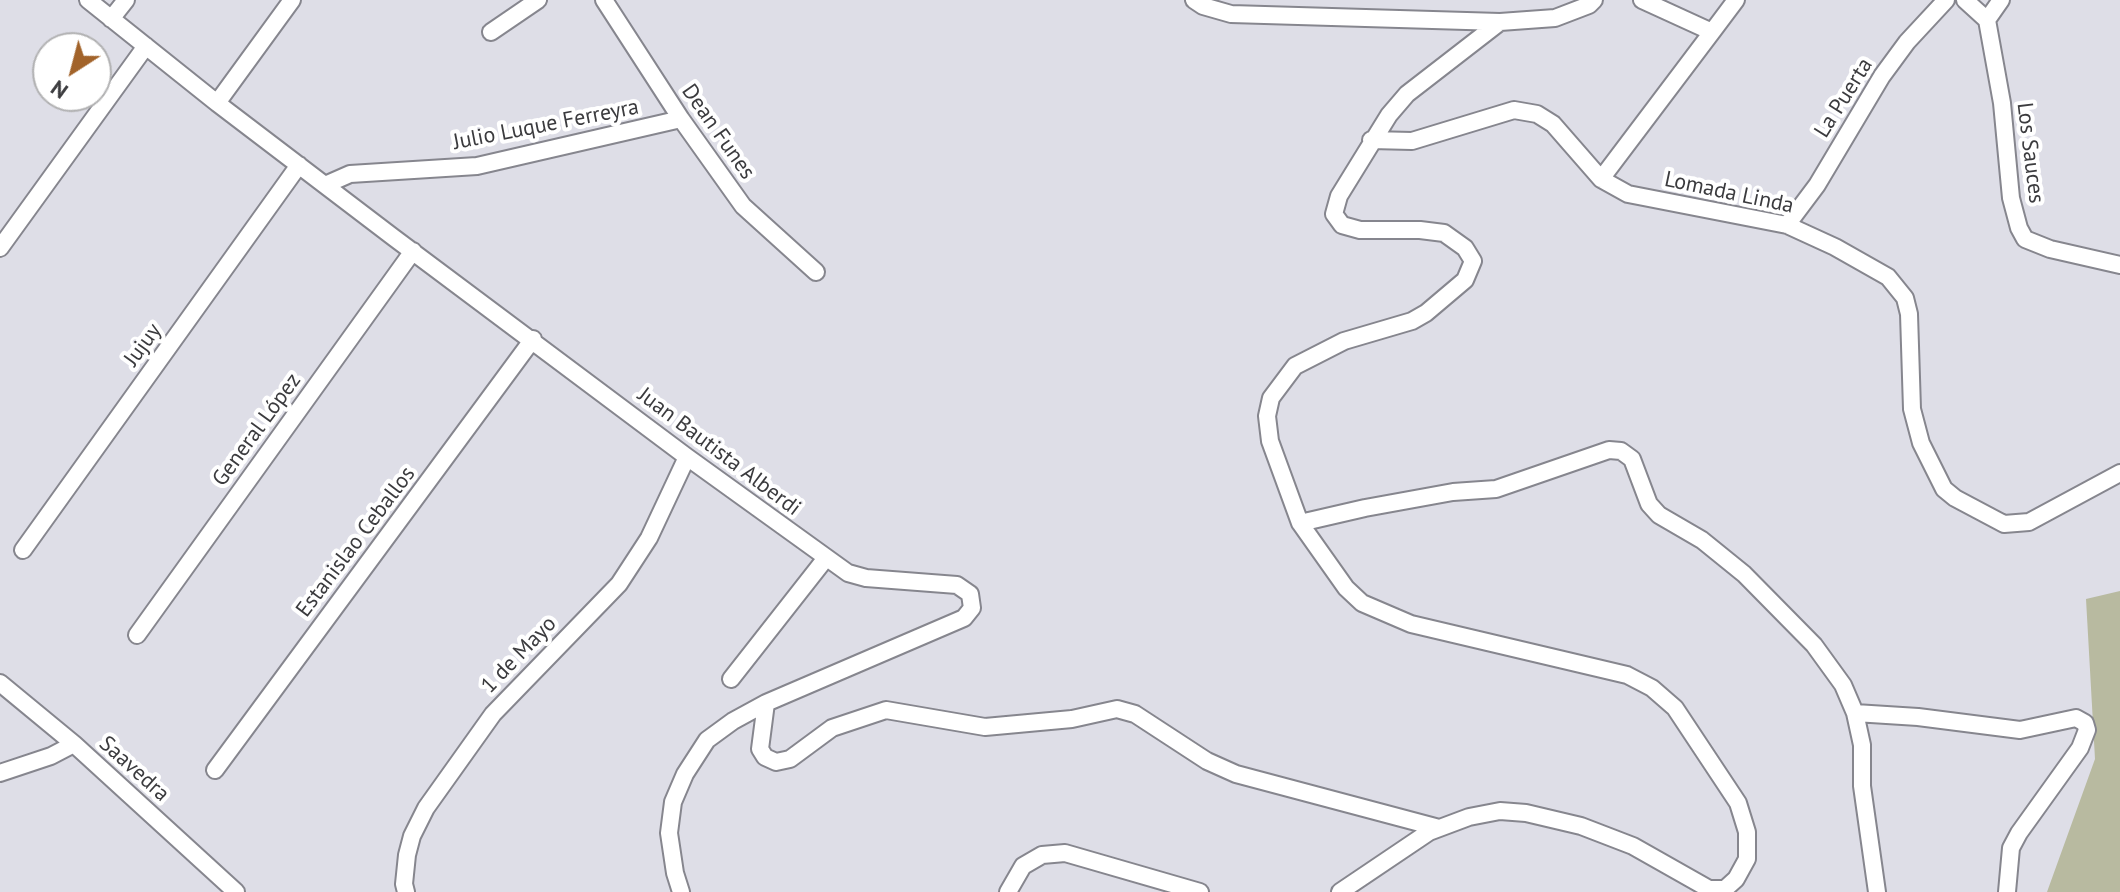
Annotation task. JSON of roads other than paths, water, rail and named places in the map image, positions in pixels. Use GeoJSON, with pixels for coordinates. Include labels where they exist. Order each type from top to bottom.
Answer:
{"type":"FeatureCollection","features":[{"type":"Feature","properties":{"kind":"street","name":"Juan Bautista Alberdi"},"geometry":{"type":"LineString","coordinates":[[88,0],[325,185],[687,457],[848,573],[866,578],[957,585],[970,594],[972,608],[964,618],[766,703],[707,740],[685,774],[673,802],[669,833],[681,892]]}},
{"type":"Feature","properties":{"kind":"street"},"geometry":{"type":"LineString","coordinates":[[111,19],[126,0]]}},
{"type":"Feature","properties":{"kind":"street"},"geometry":{"type":"LineString","coordinates":[[217,103],[292,0]]}},
{"type":"Feature","properties":{"kind":"street"},"geometry":{"type":"LineString","coordinates":[[491,32],[538,0]]}},
{"type":"Feature","properties":{"kind":"street","name":"Dean Funes"},"geometry":{"type":"LineString","coordinates":[[604,0],[681,119],[743,206],[816,272]]}},
{"type":"Feature","properties":{"kind":"street"},"geometry":{"type":"LineString","coordinates":[[1194,0],[1203,6],[1231,14],[1500,22],[1555,18],[1589,5],[1594,0]]}},
{"type":"Feature","properties":{"kind":"street"},"geometry":{"type":"LineString","coordinates":[[1231,14],[1243,0]]}},
{"type":"Feature","properties":{"kind":"street"},"geometry":{"type":"LineString","coordinates":[[1642,0],[1712,32]]}},
{"type":"Feature","properties":{"kind":"street"},"geometry":{"type":"LineString","coordinates":[[1601,179],[1736,0]]}},
{"type":"Feature","properties":{"kind":"street","name":"La Puerta"},"geometry":{"type":"LineString","coordinates":[[1787,225],[1817,185],[1882,76],[1907,42],[1946,0]]}},
{"type":"Feature","properties":{"kind":"street"},"geometry":{"type":"LineString","coordinates":[[1965,0],[1987,20],[2001,0]]}},
{"type":"Feature","properties":{"kind":"street","name":"Los Sauces"},"geometry":{"type":"LineString","coordinates":[[1987,20],[2002,103],[2011,198],[2019,228],[2025,239],[2050,249],[2120,265]]}},
{"type":"Feature","properties":{"kind":"street"},"geometry":{"type":"LineString","coordinates":[[1340,892],[1439,828],[1469,817],[1500,811],[1526,813],[1581,826],[1633,846],[1709,889],[1725,889],[1736,879],[1747,859],[1747,832],[1738,803],[1675,708],[1652,688],[1627,675],[1411,624],[1362,603],[1346,588],[1300,523],[1270,441],[1267,416],[1271,398],[1295,366],[1344,341],[1412,321],[1459,288],[1473,261],[1465,248],[1444,233],[1360,230],[1342,225],[1334,214],[1339,196],[1371,140],[1407,94],[1500,22]]}},
{"type":"Feature","properties":{"kind":"street"},"geometry":{"type":"LineString","coordinates":[[0,248],[146,46]]}},
{"type":"Feature","properties":{"kind":"street","name":"Lomada Linda"},"geometry":{"type":"LineString","coordinates":[[1371,140],[1412,141],[1514,110],[1537,114],[1553,124],[1601,179],[1628,194],[1787,225],[1835,247],[1888,277],[1905,298],[1909,314],[1912,409],[1921,443],[1944,489],[2004,524],[2029,522],[2120,473]]}},
{"type":"Feature","properties":{"kind":"street","name":"Julio Luque Ferreyra"},"geometry":{"type":"LineString","coordinates":[[325,185],[350,174],[477,166],[681,119]]}},
{"type":"Feature","properties":{"kind":"street","name":"Jujuy"},"geometry":{"type":"LineString","coordinates":[[23,550],[299,165]]}},
{"type":"Feature","properties":{"kind":"street","name":"General López"},"geometry":{"type":"LineString","coordinates":[[137,635],[413,251]]}},
{"type":"Feature","properties":{"kind":"street","name":"Estanislao Ceballos"},"geometry":{"type":"LineString","coordinates":[[215,770],[533,339]]}},
{"type":"Feature","properties":{"kind":"street"},"geometry":{"type":"LineString","coordinates":[[1300,523],[1438,495],[1496,489],[1609,450],[1621,451],[1632,459],[1649,504],[1659,515],[1702,540],[1744,574],[1804,635],[1843,685],[1855,713],[1862,745],[1862,786],[1877,892]]}},
{"type":"Feature","properties":{"kind":"street","name":"1 de Mayo"},"geometry":{"type":"LineString","coordinates":[[406,892],[407,855],[412,836],[426,808],[493,714],[619,584],[649,538],[687,457]]}},
{"type":"Feature","properties":{"kind":"street"},"geometry":{"type":"LineString","coordinates":[[731,679],[826,558]]}},
{"type":"Feature","properties":{"kind":"street","name":"Saavedra"},"geometry":{"type":"LineString","coordinates":[[0,683],[74,744],[236,892]]}},
{"type":"Feature","properties":{"kind":"street"},"geometry":{"type":"LineString","coordinates":[[766,703],[760,749],[765,757],[776,762],[790,759],[832,728],[886,710],[901,710],[985,727],[1072,719],[1117,709],[1135,714],[1207,761],[1236,774],[1439,828]]}},
{"type":"Feature","properties":{"kind":"street"},"geometry":{"type":"LineString","coordinates":[[1855,713],[1918,717],[2020,730],[2076,718],[2085,723],[2087,730],[2080,748],[2011,848],[2007,892]]}},
{"type":"Feature","properties":{"kind":"street"},"geometry":{"type":"LineString","coordinates":[[0,773],[51,756],[74,744]]}},
{"type":"Feature","properties":{"kind":"street"},"geometry":{"type":"LineString","coordinates":[[1008,892],[1023,866],[1042,855],[1065,853],[1200,892]]}}]}
